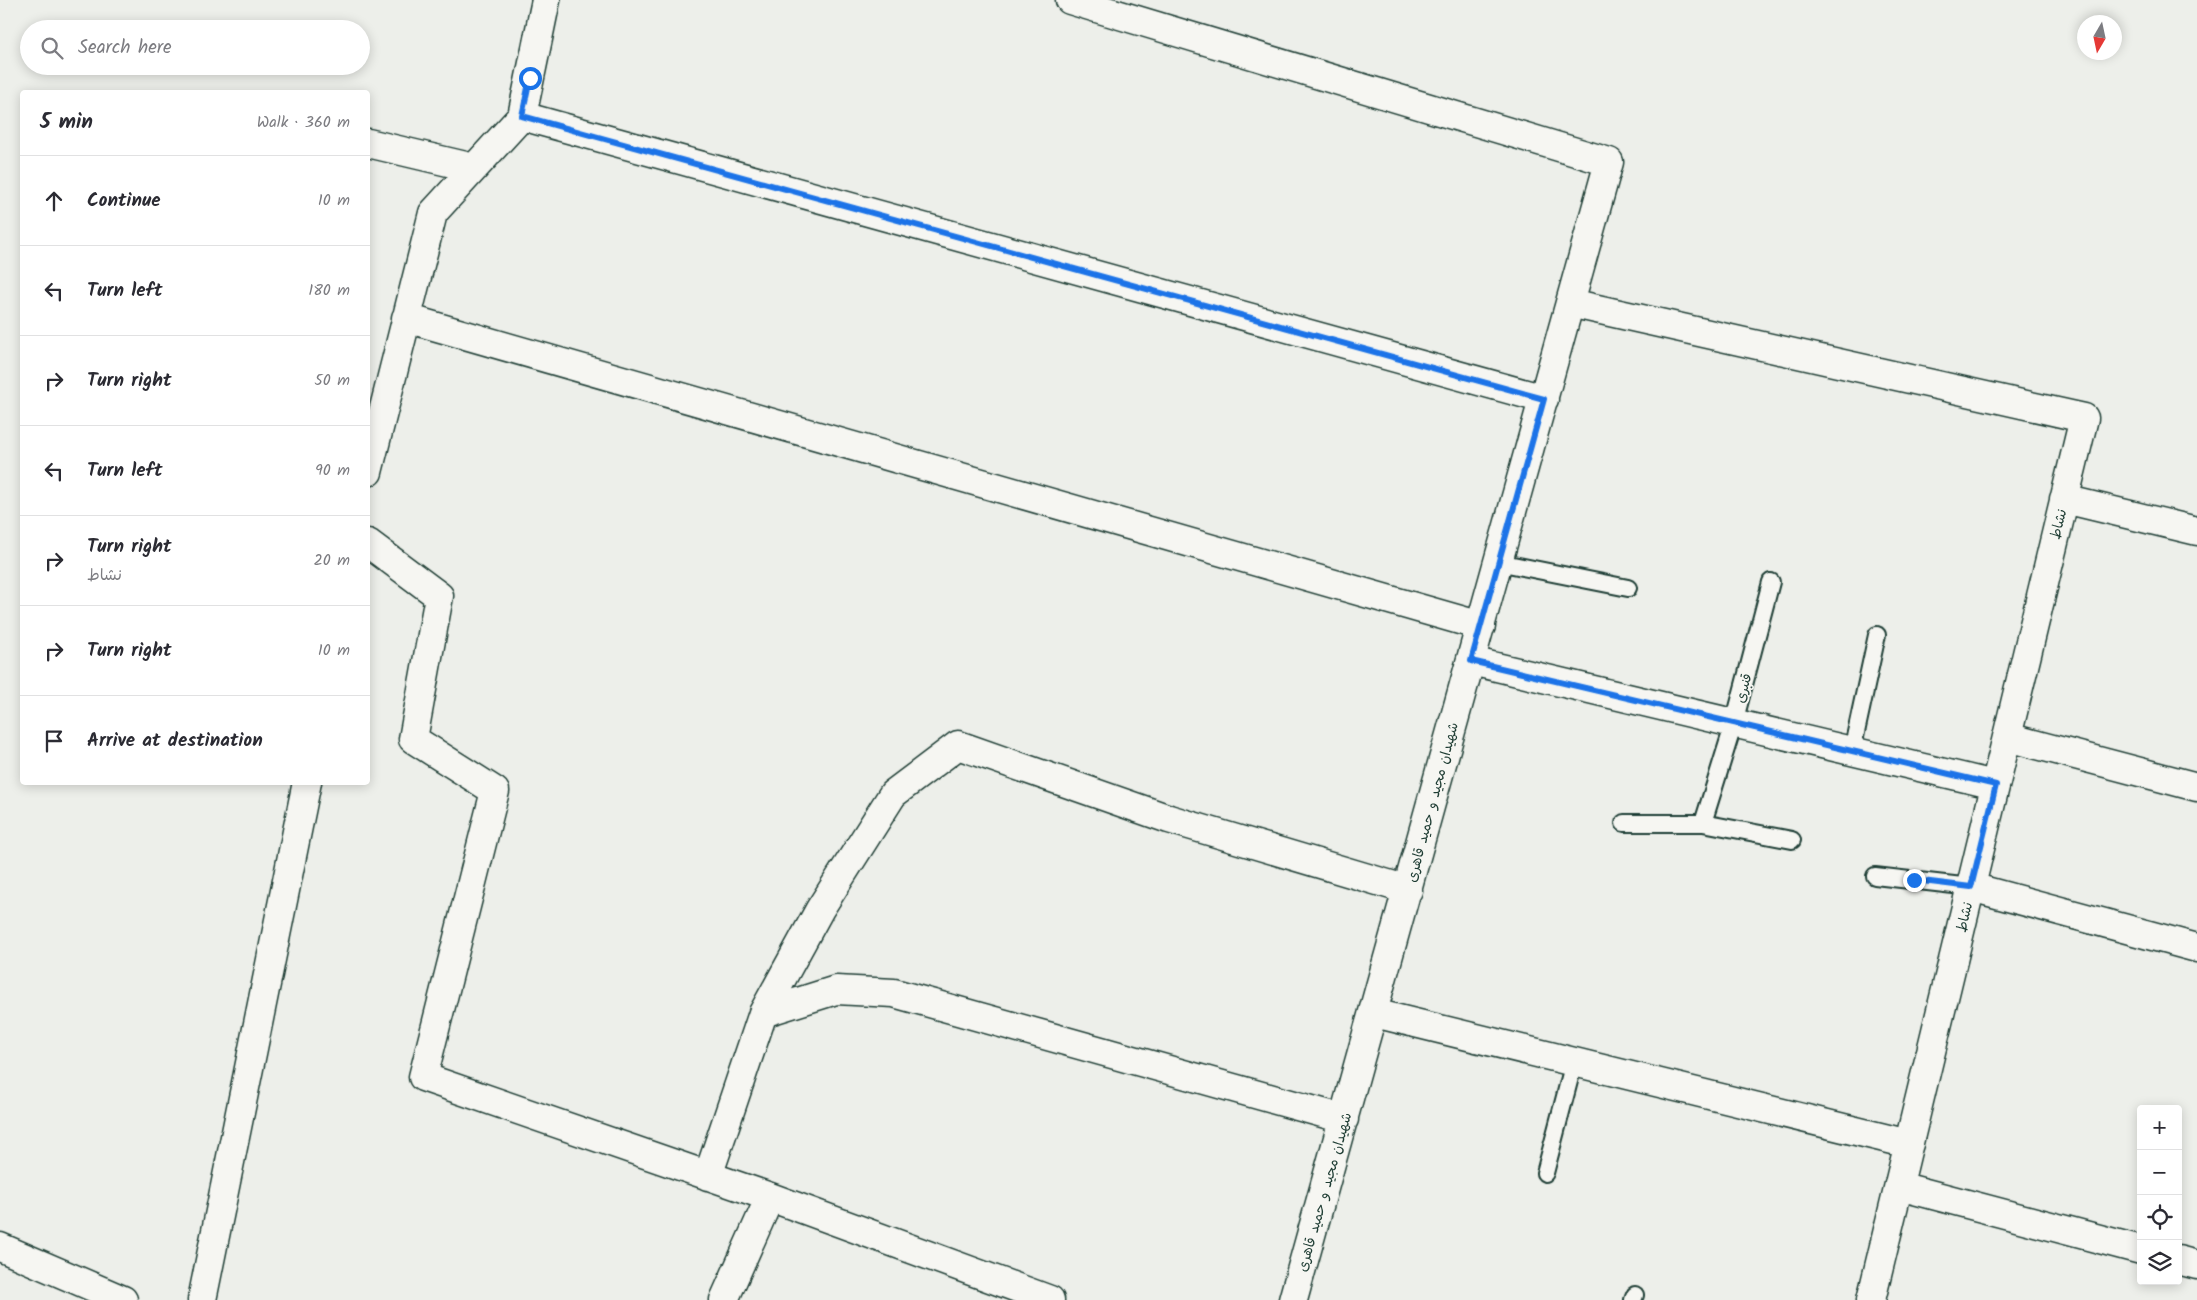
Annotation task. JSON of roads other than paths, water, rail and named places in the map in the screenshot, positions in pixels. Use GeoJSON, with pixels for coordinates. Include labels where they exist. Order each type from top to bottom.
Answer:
{"type":"FeatureCollection","features":[{"type":"Feature","properties":{"kind":"street"},"geometry":{"type":"LineString","coordinates":[[370,464],[433,213],[522,116],[546,0]]}},
{"type":"Feature","properties":{"kind":"street","name":"شهیدان مجید و حمید قاهری"},"geometry":{"type":"LineString","coordinates":[[1070,0],[1609,162],[1293,1300]]}},
{"type":"Feature","properties":{"kind":"street"},"geometry":{"type":"LineString","coordinates":[[522,116],[1544,399]]}},
{"type":"Feature","properties":{"kind":"street"},"geometry":{"type":"LineString","coordinates":[[370,143],[474,168]]}},
{"type":"Feature","properties":{"kind":"street","name":"نشاط"},"geometry":{"type":"LineString","coordinates":[[1570,303],[2084,418],[1871,1300]]}},
{"type":"Feature","properties":{"kind":"street"},"geometry":{"type":"LineString","coordinates":[[406,318],[1481,626]]}},
{"type":"Feature","properties":{"kind":"street"},"geometry":{"type":"LineString","coordinates":[[2064,499],[2197,531]]}},
{"type":"Feature","properties":{"kind":"street"},"geometry":{"type":"LineString","coordinates":[[370,544],[439,596],[413,740],[495,791],[423,1077],[770,1198],[1050,1300]]}},
{"type":"Feature","properties":{"kind":"street"},"geometry":{"type":"LineString","coordinates":[[1471,661],[1996,785]]}},
{"type":"Feature","properties":{"kind":"street"},"geometry":{"type":"LineString","coordinates":[[2007,737],[2197,787]]}},
{"type":"Feature","properties":{"kind":"street"},"geometry":{"type":"LineString","coordinates":[[708,1176],[763,1013],[820,909],[893,794],[958,745],[1169,819],[1408,890]]}},
{"type":"Feature","properties":{"kind":"street"},"geometry":{"type":"LineString","coordinates":[[202,1300],[306,785]]}},
{"type":"Feature","properties":{"kind":"street"},"geometry":{"type":"LineString","coordinates":[[1971,887],[2197,948]]}},
{"type":"Feature","properties":{"kind":"street"},"geometry":{"type":"LineString","coordinates":[[763,1013],[836,990],[894,993],[1344,1119]]}},
{"type":"Feature","properties":{"kind":"street"},"geometry":{"type":"LineString","coordinates":[[1374,1013],[1909,1144]]}},
{"type":"Feature","properties":{"kind":"street"},"geometry":{"type":"LineString","coordinates":[[1899,1186],[2137,1249]]}},
{"type":"Feature","properties":{"kind":"street"},"geometry":{"type":"LineString","coordinates":[[724,1300],[770,1198]]}},
{"type":"Feature","properties":{"kind":"street"},"geometry":{"type":"LineString","coordinates":[[0,1247],[123,1300]]}},
{"type":"Feature","properties":{"kind":"street"},"geometry":{"type":"LineString","coordinates":[[2182,1261],[2197,1265]]}},
{"type":"Feature","properties":{"kind":"lane"},"geometry":{"type":"LineString","coordinates":[[1498,562],[1628,588]]}},
{"type":"Feature","properties":{"kind":"lane","name":"قنبری"},"geometry":{"type":"LineString","coordinates":[[1703,823],[1734,723],[1771,582]]}},
{"type":"Feature","properties":{"kind":"lane"},"geometry":{"type":"LineString","coordinates":[[1852,751],[1877,634]]}},
{"type":"Feature","properties":{"kind":"lane"},"geometry":{"type":"LineString","coordinates":[[1624,823],[1703,823],[1792,840]]}},
{"type":"Feature","properties":{"kind":"lane"},"geometry":{"type":"LineString","coordinates":[[1875,876],[1971,887]]}},
{"type":"Feature","properties":{"kind":"lane"},"geometry":{"type":"LineString","coordinates":[[1545,1173],[1574,1062]]}}]}
